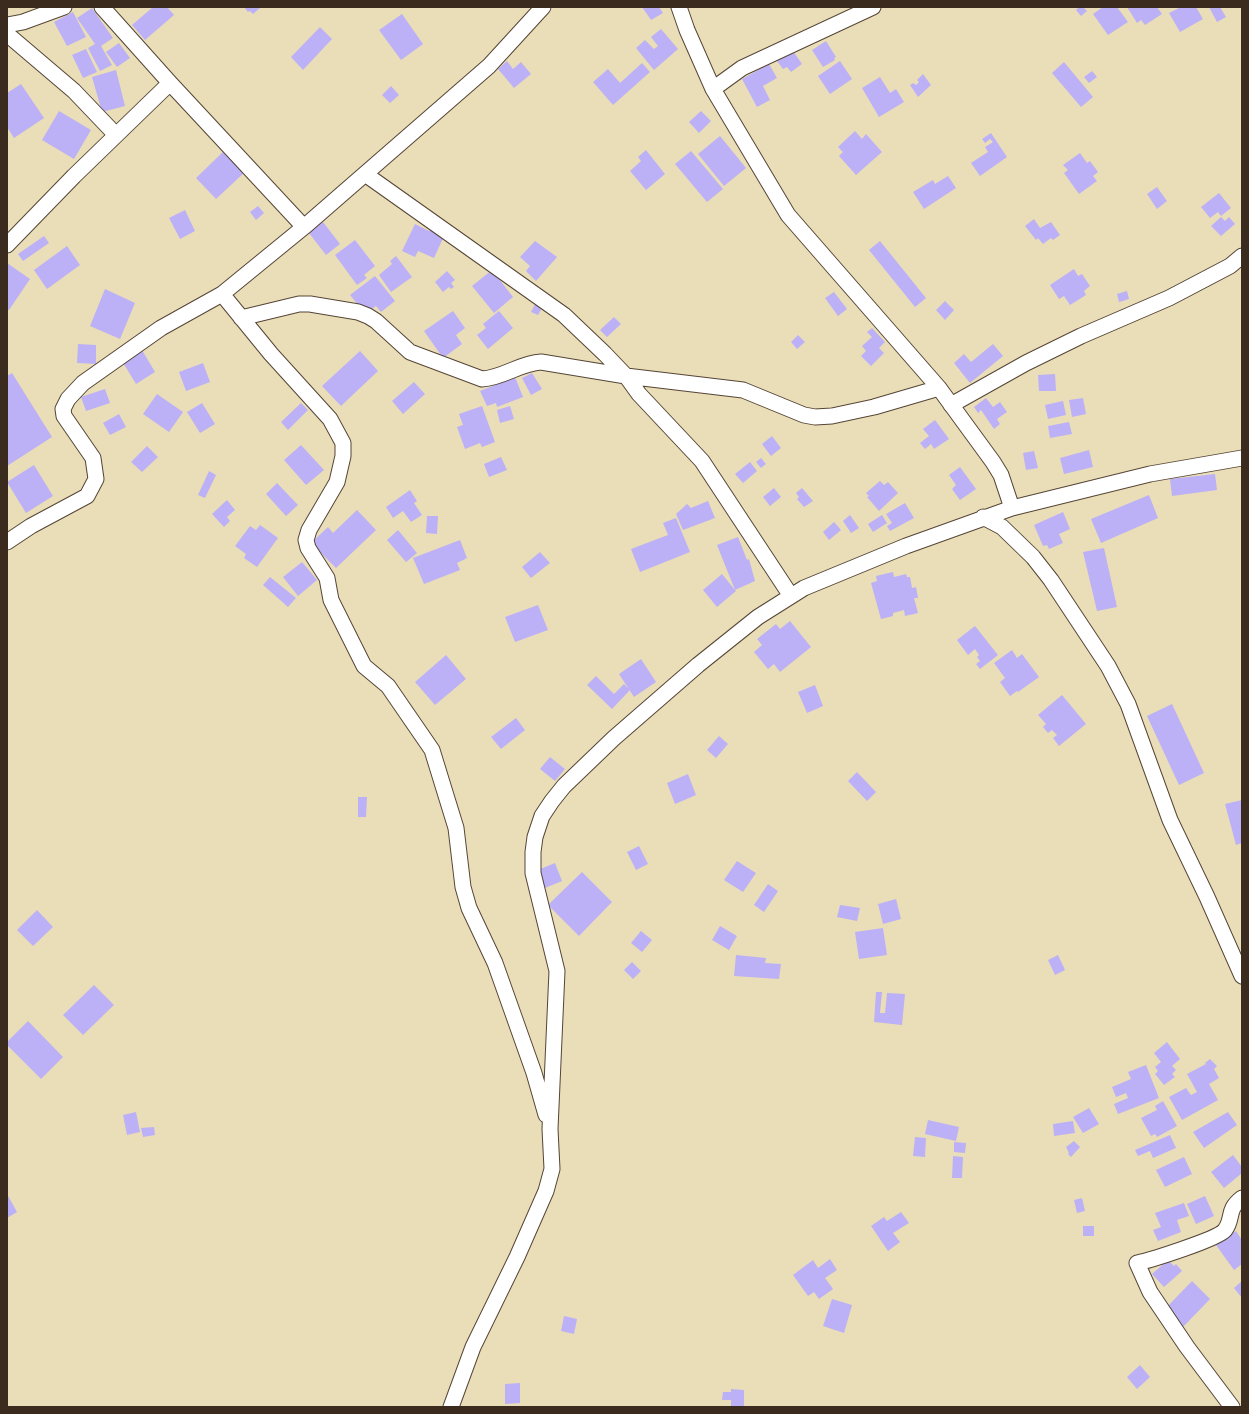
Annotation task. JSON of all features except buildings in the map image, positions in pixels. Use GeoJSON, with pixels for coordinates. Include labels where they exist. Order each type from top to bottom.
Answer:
{"type":"FeatureCollection","features":[{"type":"Feature","properties":{"kind":"street"},"geometry":{"type":"LineString","coordinates":[[7,25],[23,22],[64,7]]}},
{"type":"Feature","properties":{"kind":"street"},"geometry":{"type":"LineString","coordinates":[[102,7],[170,83],[304,227]]}},
{"type":"Feature","properties":{"kind":"street"},"geometry":{"type":"LineString","coordinates":[[7,542],[32,526],[87,496],[96,479],[93,458],[64,416],[63,409],[68,399],[83,383],[161,328],[222,294],[304,227],[488,66],[543,7]]}},
{"type":"Feature","properties":{"kind":"street"},"geometry":{"type":"LineString","coordinates":[[679,7],[687,30],[713,89],[788,214],[939,388],[1001,476],[1012,508]]}},
{"type":"Feature","properties":{"kind":"street"},"geometry":{"type":"LineString","coordinates":[[713,89],[742,68],[873,7]]}},
{"type":"Feature","properties":{"kind":"street"},"geometry":{"type":"LineString","coordinates":[[7,34],[70,88],[116,135]]}},
{"type":"Feature","properties":{"kind":"street"},"geometry":{"type":"LineString","coordinates":[[7,245],[170,83]]}},
{"type":"Feature","properties":{"kind":"street"},"geometry":{"type":"LineString","coordinates":[[364,174],[564,315],[626,376],[639,394],[702,461],[791,596]]}},
{"type":"Feature","properties":{"kind":"street"},"geometry":{"type":"LineString","coordinates":[[951,406],[1026,363],[1080,336],[1169,298],[1230,266],[1242,256]]}},
{"type":"Feature","properties":{"kind":"street"},"geometry":{"type":"LineString","coordinates":[[222,294],[241,318],[330,419],[343,443],[344,456],[337,482],[310,530],[306,540],[308,548],[327,578],[332,600],[364,666],[388,686],[428,741],[432,750],[456,828],[463,886],[469,908],[496,963],[534,1073],[550,1129]]}},
{"type":"Feature","properties":{"kind":"street"},"geometry":{"type":"LineString","coordinates":[[241,318],[299,304],[310,304],[368,316],[410,352],[482,379],[492,378],[530,363],[540,362],[626,376],[743,390],[804,415],[815,417],[832,416],[867,409],[939,388]]}},
{"type":"Feature","properties":{"kind":"street"},"geometry":{"type":"LineString","coordinates":[[451,1407],[473,1347],[517,1256],[546,1191],[552,1169],[550,1129],[557,971],[533,873],[533,852],[542,816],[564,786],[634,720],[698,665],[752,622],[791,596],[822,580],[983,517],[1012,508],[1150,474],[1242,458]]}},
{"type":"Feature","properties":{"kind":"street"},"geometry":{"type":"LineString","coordinates":[[983,517],[1002,527],[1014,536],[1033,557],[1051,580],[1108,666],[1128,704],[1170,820],[1207,897],[1242,976]]}},
{"type":"Feature","properties":{"kind":"street"},"geometry":{"type":"LineString","coordinates":[[1232,1407],[1187,1347],[1150,1292],[1137,1263],[1197,1244],[1224,1231],[1231,1210],[1242,1198]]}}]}
